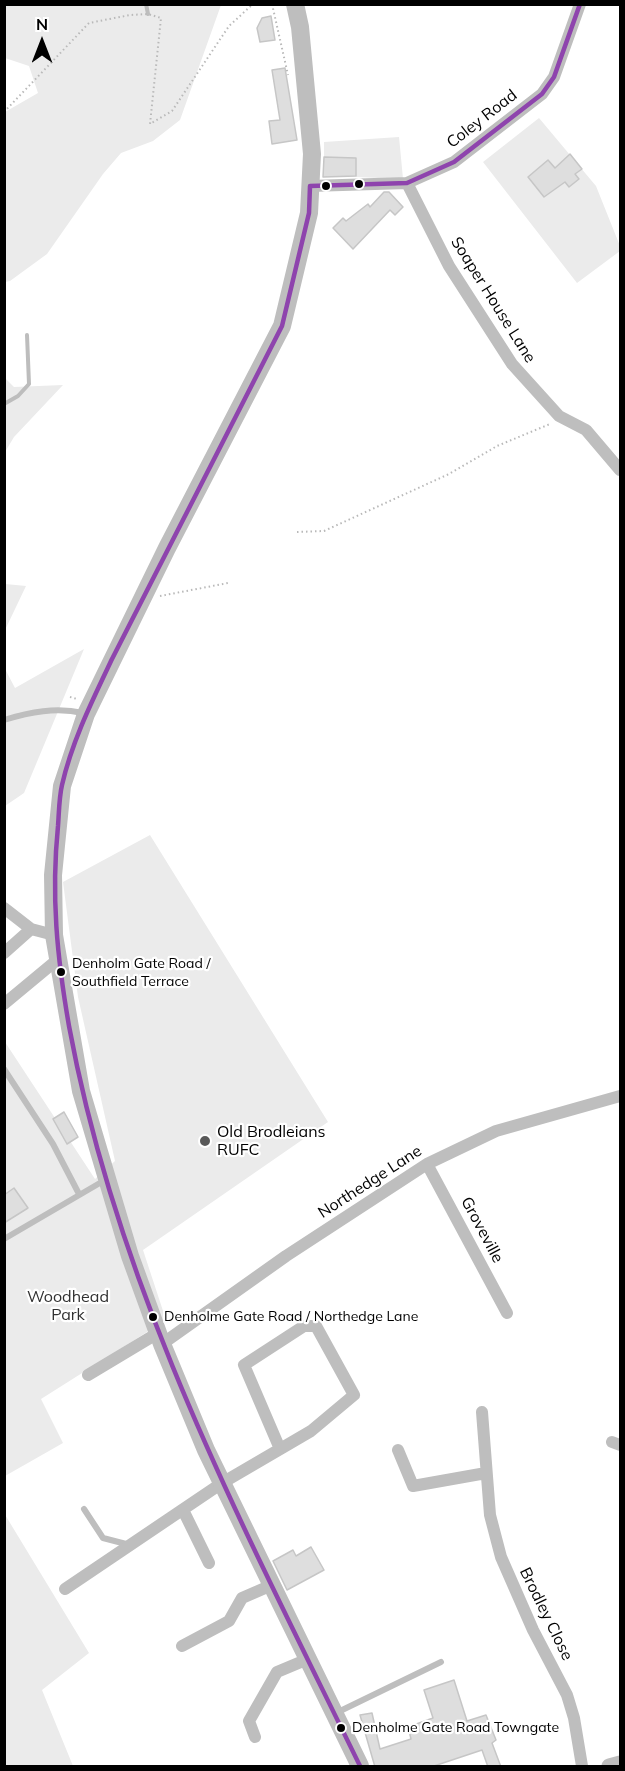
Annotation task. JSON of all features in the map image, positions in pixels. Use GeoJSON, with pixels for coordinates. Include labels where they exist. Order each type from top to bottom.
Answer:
{"type":"FeatureCollection","features":[{"type":"Feature","properties":{"kind":"main road"},"geometry":{"type":"LineString","coordinates":[[295,4],[300,27],[312,154],[309,213],[282,326],[142,599],[86,714],[62,786],[53,875],[54,934],[81,1091],[130,1256],[160,1339],[222,1483],[360,1767]]}},
{"type":"Feature","properties":{"kind":"street","name":"Coley Road"},"geometry":{"type":"LineString","coordinates":[[310,186],[407,183],[454,162],[542,93],[554,76],[580,4]]}},
{"type":"Feature","properties":{"kind":"street","name":"Soaper House Lane"},"geometry":{"type":"LineString","coordinates":[[407,183],[449,266],[497,343],[526,382],[558,416],[586,430],[621,470]]}},
{"type":"Feature","properties":{"kind":"street"},"geometry":{"type":"LineString","coordinates":[[4,908],[31,929],[54,934]]}},
{"type":"Feature","properties":{"kind":"street"},"geometry":{"type":"LineString","coordinates":[[4,953],[31,929]]}},
{"type":"Feature","properties":{"kind":"street"},"geometry":{"type":"LineString","coordinates":[[4,1004],[57,960]]}},
{"type":"Feature","properties":{"kind":"street","name":"Northedge Lane"},"geometry":{"type":"LineString","coordinates":[[88,1375],[160,1339],[427,1164],[496,1131],[621,1096]]}},
{"type":"Feature","properties":{"kind":"street","name":"Groveville"},"geometry":{"type":"LineString","coordinates":[[427,1164],[507,1313]]}},
{"type":"Feature","properties":{"kind":"street"},"geometry":{"type":"LineString","coordinates":[[65,1589],[222,1483],[311,1431],[354,1395],[316,1326],[304,1326],[244,1365],[280,1449]]}},
{"type":"Feature","properties":{"kind":"street","name":"Brodley Close"},"geometry":{"type":"LineString","coordinates":[[482,1412],[490,1515],[501,1557],[533,1630],[567,1695],[574,1718],[582,1767]]}},
{"type":"Feature","properties":{"kind":"street"},"geometry":{"type":"LineString","coordinates":[[398,1450],[413,1486],[486,1473]]}},
{"type":"Feature","properties":{"kind":"street"},"geometry":{"type":"LineString","coordinates":[[183,1510],[208,1563]]}},
{"type":"Feature","properties":{"kind":"street"},"geometry":{"type":"LineString","coordinates":[[182,1646],[229,1621],[242,1598],[272,1585]]}},
{"type":"Feature","properties":{"kind":"street"},"geometry":{"type":"LineString","coordinates":[[255,1737],[249,1721],[277,1672],[308,1659]]}},
{"type":"Feature","properties":{"kind":"street"},"geometry":{"type":"LineString","coordinates":[[609,1767],[621,1763]]}},
{"type":"Feature","properties":{"kind":"lane"},"geometry":{"type":"LineString","coordinates":[[4,720],[25,714],[65,709],[86,714]]}},
{"type":"Feature","properties":{"kind":"lane"},"geometry":{"type":"LineString","coordinates":[[4,1069],[53,1144],[79,1194]]}},
{"type":"Feature","properties":{"kind":"lane"},"geometry":{"type":"LineString","coordinates":[[4,1239],[107,1178]]}},
{"type":"Feature","properties":{"kind":"lane"},"geometry":{"type":"LineString","coordinates":[[84,1509],[103,1538],[131,1545]]}},
{"type":"Feature","properties":{"kind":"lane"},"geometry":{"type":"LineString","coordinates":[[335,1713],[441,1662]]}},
{"type":"Feature","properties":{"kind":"path"},"geometry":{"type":"LineString","coordinates":[[4,112],[89,23],[148,14],[161,18],[150,124],[172,111],[229,26],[253,4]]}},
{"type":"Feature","properties":{"kind":"path"},"geometry":{"type":"LineString","coordinates":[[272,4],[288,75],[306,88]]}},
{"type":"Feature","properties":{"kind":"path"},"geometry":{"type":"LineString","coordinates":[[297,532],[324,531],[449,474],[497,446],[554,422],[558,416]]}},
{"type":"Feature","properties":{"kind":"path"},"geometry":{"type":"LineString","coordinates":[[142,599],[228,583]]}},
{"type":"Feature","properties":{"kind":"green space"},"geometry":{"type":"Polygon","coordinates":[[[4,5],[221,5],[180,120],[153,141],[121,153],[103,174],[47,254],[10,281],[5,282],[5,112],[38,93],[29,66],[5,58],[4,5]]]}},
{"type":"Feature","properties":{"kind":"green space"},"geometry":{"type":"Polygon","coordinates":[[[539,118],[596,186],[620,246],[620,251],[577,283],[483,162],[539,118]]]}},
{"type":"Feature","properties":{"kind":"green space"},"geometry":{"type":"Polygon","coordinates":[[[399,137],[403,179],[356,177],[356,158],[324,157],[324,142],[399,137]]]}},
{"type":"Feature","properties":{"kind":"green space"},"geometry":{"type":"Polygon","coordinates":[[[5,378],[14,387],[63,385],[14,437],[5,452],[5,378]]]}},
{"type":"Feature","properties":{"kind":"green space"},"geometry":{"type":"Polygon","coordinates":[[[4,584],[26,586],[5,630],[4,584]]]}},
{"type":"Feature","properties":{"kind":"green space"},"geometry":{"type":"Polygon","coordinates":[[[84,649],[24,793],[5,806],[4,667],[15,688],[84,649]]]}},
{"type":"Feature","properties":{"kind":"green space","name":"Old Brodleians RUFC"},"geometry":{"type":"Polygon","coordinates":[[[150,835],[328,1122],[143,1250],[166,1320],[41,1399],[63,1443],[5,1476],[5,1042],[95,1179],[115,1161],[78,997],[63,882],[150,835]]]}},
{"type":"Feature","properties":{"kind":"green space"},"geometry":{"type":"Polygon","coordinates":[[[4,1513],[89,1653],[42,1690],[73,1766],[5,1766],[4,1513]]]}},
{"type":"Feature","properties":{"kind":"building"},"geometry":{"type":"Polygon","coordinates":[[[271,16],[275,40],[260,42],[257,28],[262,18],[271,16]]]}},
{"type":"Feature","properties":{"kind":"building"},"geometry":{"type":"Polygon","coordinates":[[[285,68],[297,140],[272,144],[269,121],[280,120],[272,70],[285,68]]]}},
{"type":"Feature","properties":{"kind":"building"},"geometry":{"type":"Polygon","coordinates":[[[570,154],[582,169],[575,174],[579,179],[569,187],[565,182],[544,197],[528,177],[548,160],[555,168],[570,154]]]}},
{"type":"Feature","properties":{"kind":"building"},"geometry":{"type":"Polygon","coordinates":[[[324,157],[356,158],[356,176],[323,177],[324,157]]]}},
{"type":"Feature","properties":{"kind":"building"},"geometry":{"type":"Polygon","coordinates":[[[384,192],[389,192],[403,207],[395,215],[390,210],[353,249],[333,228],[343,218],[346,221],[368,204],[370,207],[384,192]]]}},
{"type":"Feature","properties":{"kind":"building"},"geometry":{"type":"Polygon","coordinates":[[[64,1112],[78,1137],[67,1144],[53,1119],[64,1112]]]}},
{"type":"Feature","properties":{"kind":"building"},"geometry":{"type":"Polygon","coordinates":[[[14,1188],[28,1208],[4,1223],[4,1195],[14,1188]]]}},
{"type":"Feature","properties":{"kind":"building"},"geometry":{"type":"Polygon","coordinates":[[[311,1547],[324,1570],[287,1590],[273,1561],[293,1550],[296,1556],[311,1547]]]}},
{"type":"Feature","properties":{"kind":"building"},"geometry":{"type":"Polygon","coordinates":[[[454,1680],[467,1721],[486,1715],[496,1740],[492,1743],[501,1767],[488,1767],[482,1750],[431,1767],[375,1767],[360,1715],[372,1713],[380,1749],[411,1739],[408,1727],[433,1718],[424,1690],[454,1680]]]}},
{"type":"Feature","properties":{"kind":"waterway"},"geometry":{"type":"LineString","coordinates":[[146,4],[148,14]]}},
{"type":"Feature","properties":{"kind":"waterway"},"geometry":{"type":"LineString","coordinates":[[4,404],[18,396],[29,384],[27,335]]}},
{"type":"Feature","properties":{"kind":"transit line"},"geometry":{"type":"LineString","coordinates":[[360,1766],[229,1497],[152,1314],[119,1220],[91,1124],[69,1026],[61,975],[55,902],[60,795],[71,752],[112,659],[282,326],[309,213],[310,186],[407,183],[454,162],[542,94],[554,77],[580,4]]}},
{"type":"Feature","properties":{"kind":"place","name":"Denholm Gate Road / Southfield Terrace"},"geometry":{"type":"Point","coordinates":[61,972]}},
{"type":"Feature","properties":{"kind":"place","name":"Old Brodleians RUFC"},"geometry":{"type":"Point","coordinates":[205,1141]}},
{"type":"Feature","properties":{"kind":"place","name":"Denholme Gate Road / Northedge Lane"},"geometry":{"type":"Point","coordinates":[153,1317]}},
{"type":"Feature","properties":{"kind":"place","name":"Denholme Gate Road Towngate"},"geometry":{"type":"Point","coordinates":[341,1728]}},
{"type":"Feature","properties":{"kind":"park label","name":"Woodhead Park"},"geometry":{"type":"Point","coordinates":[68,1306]}}]}
